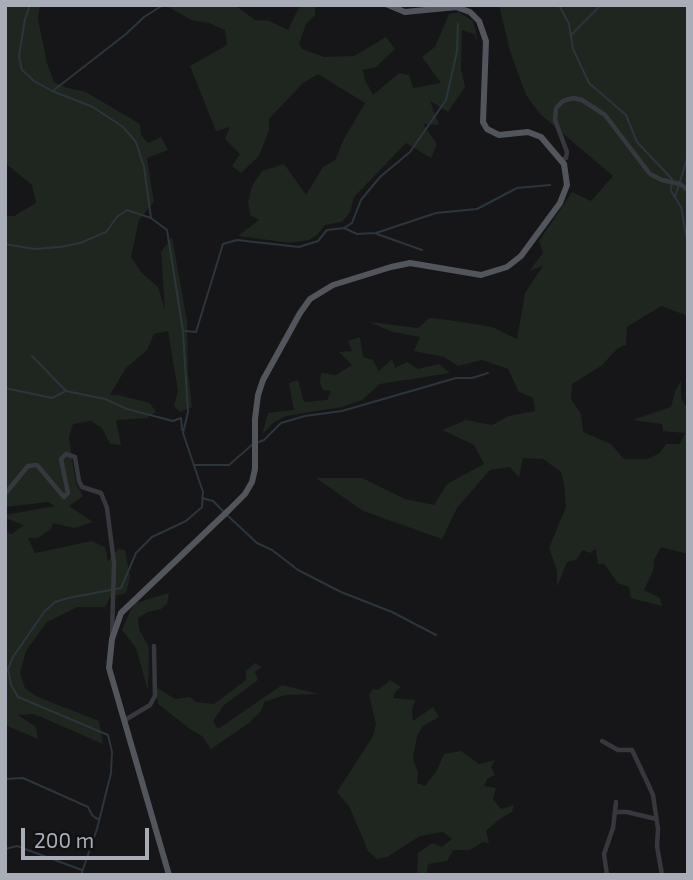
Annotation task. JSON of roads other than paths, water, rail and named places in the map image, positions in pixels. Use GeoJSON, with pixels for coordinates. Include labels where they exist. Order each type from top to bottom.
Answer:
{"type":"FeatureCollection","features":[{"type":"Feature","properties":{"kind":"main road"},"geometry":{"type":"LineString","coordinates":[[169,875],[109,668],[112,639],[121,613],[245,494],[252,482],[256,451],[256,407],[263,380],[310,299],[333,285],[410,263],[481,275],[507,267],[521,256],[560,204],[567,185],[561,160],[547,141],[538,135],[521,132],[499,135],[487,129],[481,113],[486,41],[478,21],[470,12],[456,7],[405,12],[388,5]]}},
{"type":"Feature","properties":{"kind":"street"},"geometry":{"type":"LineString","coordinates":[[561,160],[566,158],[567,152],[555,120],[556,108],[563,101],[573,98],[582,100],[605,115],[650,174],[680,184],[688,190]]}},
{"type":"Feature","properties":{"kind":"street"},"geometry":{"type":"LineString","coordinates":[[5,494],[28,466],[37,465],[64,497],[68,493],[61,459],[66,454],[75,457],[82,487],[101,493],[107,508],[114,563],[112,639]]}},
{"type":"Feature","properties":{"kind":"street"},"geometry":{"type":"LineString","coordinates":[[123,721],[150,705],[155,696],[154,646]]}},
{"type":"Feature","properties":{"kind":"street"},"geometry":{"type":"LineString","coordinates":[[602,741],[618,750],[632,750],[653,795],[662,875]]}},
{"type":"Feature","properties":{"kind":"street"},"geometry":{"type":"LineString","coordinates":[[607,875],[604,854],[613,828],[616,802]]}},
{"type":"Feature","properties":{"kind":"street"},"geometry":{"type":"LineString","coordinates":[[615,811],[656,819]]}},
{"type":"Feature","properties":{"kind":"waterway"},"geometry":{"type":"LineString","coordinates":[[30,5],[19,56],[22,70],[34,81],[52,91],[93,107],[123,127],[136,142],[144,167],[151,218],[167,230],[183,331],[188,412],[183,433],[203,492],[202,507],[186,521],[152,537],[136,553],[121,588],[55,602],[44,612],[13,657],[8,669],[11,685],[18,697],[108,735],[112,752],[111,773],[97,829],[81,875]]}},
{"type":"Feature","properties":{"kind":"waterway"},"geometry":{"type":"LineString","coordinates":[[54,90],[144,17],[163,5]]}},
{"type":"Feature","properties":{"kind":"waterway"},"geometry":{"type":"LineString","coordinates":[[559,5],[569,24],[573,49],[589,83],[626,115],[637,142],[672,179],[671,191],[681,207],[688,245]]}},
{"type":"Feature","properties":{"kind":"waterway"},"geometry":{"type":"LineString","coordinates":[[572,34],[601,5]]}},
{"type":"Feature","properties":{"kind":"waterway"},"geometry":{"type":"LineString","coordinates":[[344,228],[352,223],[361,200],[380,177],[410,152],[446,100],[457,51],[458,24]]}},
{"type":"Feature","properties":{"kind":"waterway"},"geometry":{"type":"LineString","coordinates":[[675,197],[688,156]]}},
{"type":"Feature","properties":{"kind":"waterway"},"geometry":{"type":"LineString","coordinates":[[185,331],[196,332],[223,244],[237,240],[299,247],[318,241],[327,230],[344,228],[357,234],[376,233],[436,213],[477,209],[517,188],[550,185]]}},
{"type":"Feature","properties":{"kind":"waterway"},"geometry":{"type":"LineString","coordinates":[[5,244],[34,249],[60,247],[80,243],[106,232],[117,217],[127,210],[151,218]]}},
{"type":"Feature","properties":{"kind":"waterway"},"geometry":{"type":"LineString","coordinates":[[377,234],[422,250]]}},
{"type":"Feature","properties":{"kind":"waterway"},"geometry":{"type":"LineString","coordinates":[[32,356],[66,391],[105,399],[127,409],[173,421],[181,418],[182,430]]}},
{"type":"Feature","properties":{"kind":"waterway"},"geometry":{"type":"LineString","coordinates":[[259,442],[281,423],[305,416],[342,411],[456,378],[472,378],[488,373]]}},
{"type":"Feature","properties":{"kind":"waterway"},"geometry":{"type":"LineString","coordinates":[[5,388],[52,398],[64,392]]}},
{"type":"Feature","properties":{"kind":"waterway"},"geometry":{"type":"LineString","coordinates":[[194,465],[229,465],[253,444]]}},
{"type":"Feature","properties":{"kind":"waterway"},"geometry":{"type":"LineString","coordinates":[[202,498],[213,501],[223,511]]}},
{"type":"Feature","properties":{"kind":"waterway"},"geometry":{"type":"LineString","coordinates":[[227,515],[257,543],[272,550],[298,570],[436,635]]}},
{"type":"Feature","properties":{"kind":"waterway"},"geometry":{"type":"LineString","coordinates":[[5,779],[23,778],[88,807],[92,815],[100,818]]}},
{"type":"Feature","properties":{"kind":"waterway"},"geometry":{"type":"LineString","coordinates":[[5,849],[17,846],[82,870]]}}]}
